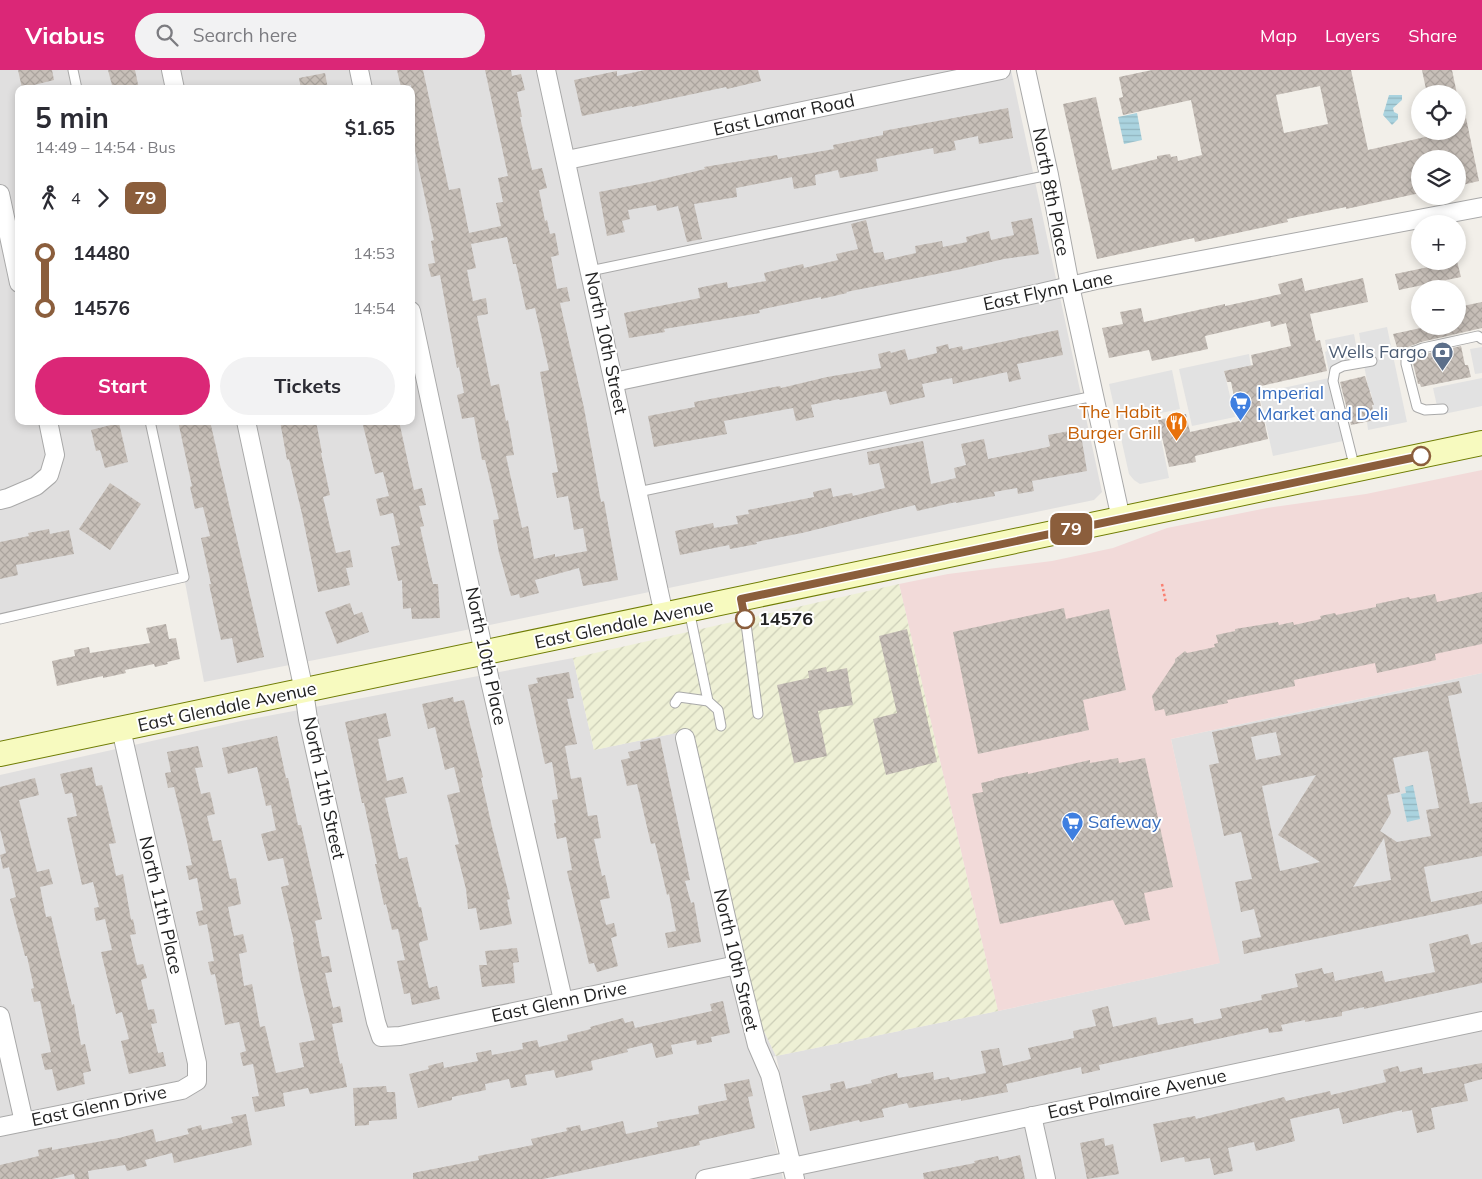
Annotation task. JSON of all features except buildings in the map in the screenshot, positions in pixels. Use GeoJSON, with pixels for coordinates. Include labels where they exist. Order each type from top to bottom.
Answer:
{"type":"FeatureCollection","features":[{"type":"Feature","properties":{"kind":"main road","name":"East Glendale Avenue"},"geometry":{"type":"LineString","coordinates":[[0,754],[1482,444]]}},
{"type":"Feature","properties":{"kind":"street"},"geometry":{"type":"LineString","coordinates":[[171,70],[174,85]]}},
{"type":"Feature","properties":{"kind":"street"},"geometry":{"type":"LineString","coordinates":[[359,70],[362,85]]}},
{"type":"Feature","properties":{"kind":"street","name":"North 10th Street"},"geometry":{"type":"LineString","coordinates":[[546,70],[567,160],[664,616]]}},
{"type":"Feature","properties":{"kind":"street","name":"East Lamar Road"},"geometry":{"type":"LineString","coordinates":[[567,160],[1001,70]]}},
{"type":"Feature","properties":{"kind":"street","name":"North 8th Place"},"geometry":{"type":"LineString","coordinates":[[1026,70],[1049,175],[1070,286],[1121,519]]}},
{"type":"Feature","properties":{"kind":"street"},"geometry":{"type":"LineString","coordinates":[[0,194],[15,264]]}},
{"type":"Feature","properties":{"kind":"street","name":"East Flynn Lane"},"geometry":{"type":"LineString","coordinates":[[614,382],[1070,286],[1482,206]]}},
{"type":"Feature","properties":{"kind":"street","name":"North 10th Place"},"geometry":{"type":"LineString","coordinates":[[415,330],[484,653],[563,1000]]}},
{"type":"Feature","properties":{"kind":"street"},"geometry":{"type":"LineString","coordinates":[[0,500],[36,486],[49,475],[55,455],[49,425]]}},
{"type":"Feature","properties":{"kind":"street","name":"North 11th Street"},"geometry":{"type":"LineString","coordinates":[[247,425],[304,691],[308,718],[376,1022],[381,1037]]}},
{"type":"Feature","properties":{"kind":"street","name":"North 11th Place"},"geometry":{"type":"LineString","coordinates":[[121,729],[197,1063],[197,1081]]}},
{"type":"Feature","properties":{"kind":"street","name":"North 10th Street"},"geometry":{"type":"LineString","coordinates":[[685,738],[757,1045],[770,1076],[793,1169]]}},
{"type":"Feature","properties":{"kind":"street","name":"East Glenn Drive"},"geometry":{"type":"LineString","coordinates":[[381,1037],[400,1036],[563,1000],[737,965]]}},
{"type":"Feature","properties":{"kind":"street"},"geometry":{"type":"LineString","coordinates":[[0,1016],[24,1122]]}},
{"type":"Feature","properties":{"kind":"street","name":"East Palmaire Avenue"},"geometry":{"type":"LineString","coordinates":[[705,1179],[793,1169],[1482,1020]]}},
{"type":"Feature","properties":{"kind":"street","name":"East Glenn Drive"},"geometry":{"type":"LineString","coordinates":[[0,1127],[182,1090],[197,1081]]}},
{"type":"Feature","properties":{"kind":"street"},"geometry":{"type":"LineString","coordinates":[[1032,1116],[1046,1179]]}},
{"type":"Feature","properties":{"kind":"lane"},"geometry":{"type":"LineString","coordinates":[[73,70],[76,85]]}},
{"type":"Feature","properties":{"kind":"lane"},"geometry":{"type":"LineString","coordinates":[[590,271],[1049,175]]}},
{"type":"Feature","properties":{"kind":"lane"},"geometry":{"type":"LineString","coordinates":[[1443,409],[1425,410],[1417,407],[1406,364],[1407,354],[1422,348],[1478,336],[1482,339]]}},
{"type":"Feature","properties":{"kind":"lane"},"geometry":{"type":"LineString","coordinates":[[1355,470],[1333,381],[1335,370],[1343,366],[1372,361]]}},
{"type":"Feature","properties":{"kind":"lane"},"geometry":{"type":"LineString","coordinates":[[638,492],[1094,396]]}},
{"type":"Feature","properties":{"kind":"lane"},"geometry":{"type":"LineString","coordinates":[[0,619],[184,577],[151,425]]}},
{"type":"Feature","properties":{"kind":"lane"},"geometry":{"type":"LineString","coordinates":[[741,599],[758,714]]}},
{"type":"Feature","properties":{"kind":"lane"},"geometry":{"type":"LineString","coordinates":[[689,610],[708,701]]}},
{"type":"Feature","properties":{"kind":"lane"},"geometry":{"type":"LineString","coordinates":[[675,703],[679,697],[708,701],[718,710],[721,726]]}},
{"type":"Feature","properties":{"kind":"path"},"geometry":{"type":"LineString","coordinates":[[1162,584],[1166,603]]}},
{"type":"Feature","properties":{"kind":"shaded area"},"geometry":{"type":"Polygon","coordinates":[[[0,70],[1011,70],[1102,492],[1094,500],[461,631],[204,682],[184,577],[0,619],[0,70]]]}},
{"type":"Feature","properties":{"kind":"shaded area"},"geometry":{"type":"Polygon","coordinates":[[[1387,327],[1407,422],[1368,430],[1367,422],[1375,420],[1371,392],[1369,392],[1364,365],[1329,372],[1325,340],[1354,334],[1356,345],[1361,344],[1359,333],[1387,327]]]}},
{"type":"Feature","properties":{"kind":"shaded area"},"geometry":{"type":"Polygon","coordinates":[[[1482,347],[1482,373],[1475,374],[1470,349],[1482,347]]]}},
{"type":"Feature","properties":{"kind":"shaded area"},"geometry":{"type":"Polygon","coordinates":[[[1249,354],[1251,366],[1224,371],[1235,417],[1192,426],[1179,369],[1249,354]]]}},
{"type":"Feature","properties":{"kind":"shaded area"},"geometry":{"type":"Polygon","coordinates":[[[1172,370],[1180,409],[1156,414],[1169,478],[1140,484],[1129,474],[1109,384],[1172,370]]]}},
{"type":"Feature","properties":{"kind":"shaded area"},"geometry":{"type":"Polygon","coordinates":[[[1329,378],[1343,441],[1273,456],[1259,393],[1329,378]]]}},
{"type":"Feature","properties":{"kind":"shaded area"},"geometry":{"type":"Polygon","coordinates":[[[1482,378],[1482,406],[1439,415],[1433,388],[1482,378]]]}},
{"type":"Feature","properties":{"kind":"shaded area"},"geometry":{"type":"Polygon","coordinates":[[[1482,470],[1482,673],[1171,739],[1220,963],[998,1011],[899,584],[948,574],[1052,561],[1113,548],[1167,528],[1267,508],[1366,494],[1482,470]]]}},
{"type":"Feature","properties":{"kind":"shaded area"},"geometry":{"type":"Polygon","coordinates":[[[573,658],[594,750],[691,730],[756,1015],[776,1056],[757,1061],[783,1179],[0,1179],[0,775],[241,721],[573,658]]]}},
{"type":"Feature","properties":{"kind":"shaded area"},"geometry":{"type":"Polygon","coordinates":[[[1482,673],[1482,1179],[804,1179],[776,1056],[998,1011],[1219,963],[1171,739],[1482,673]]]}},
{"type":"Feature","properties":{"kind":"green space"},"geometry":{"type":"Polygon","coordinates":[[[899,584],[998,1011],[776,1056],[756,1015],[691,730],[594,750],[573,658],[899,584]]]}},
{"type":"Feature","properties":{"kind":"water"},"geometry":{"type":"Polygon","coordinates":[[[1389,95],[1402,95],[1402,100],[1393,108],[1394,112],[1398,114],[1398,119],[1392,125],[1383,115],[1389,95]]]}},
{"type":"Feature","properties":{"kind":"water"},"geometry":{"type":"Polygon","coordinates":[[[1137,113],[1142,140],[1124,144],[1118,117],[1137,113]]]}},
{"type":"Feature","properties":{"kind":"water"},"geometry":{"type":"Polygon","coordinates":[[[1413,785],[1420,819],[1407,822],[1401,794],[1406,793],[1405,787],[1413,785]]]}},
{"type":"Feature","properties":{"kind":"bus line","name":"79"},"geometry":{"type":"LineString","coordinates":[[745,619],[741,599],[1421,456]]}},
{"type":"Feature","properties":{"kind":"place","name":"Wells Fargo"},"geometry":{"type":"Point","coordinates":[1443,371]}},
{"type":"Feature","properties":{"kind":"place","name":"Imperial Market and Deli"},"geometry":{"type":"Point","coordinates":[1241,422]}},
{"type":"Feature","properties":{"kind":"place","name":"The Habit Burger Grill"},"geometry":{"type":"Point","coordinates":[1177,441]}},
{"type":"Feature","properties":{"kind":"place","name":"14576"},"geometry":{"type":"Point","coordinates":[745,619]}},
{"type":"Feature","properties":{"kind":"place","name":"Safeway"},"geometry":{"type":"Point","coordinates":[1072,841]}}]}
